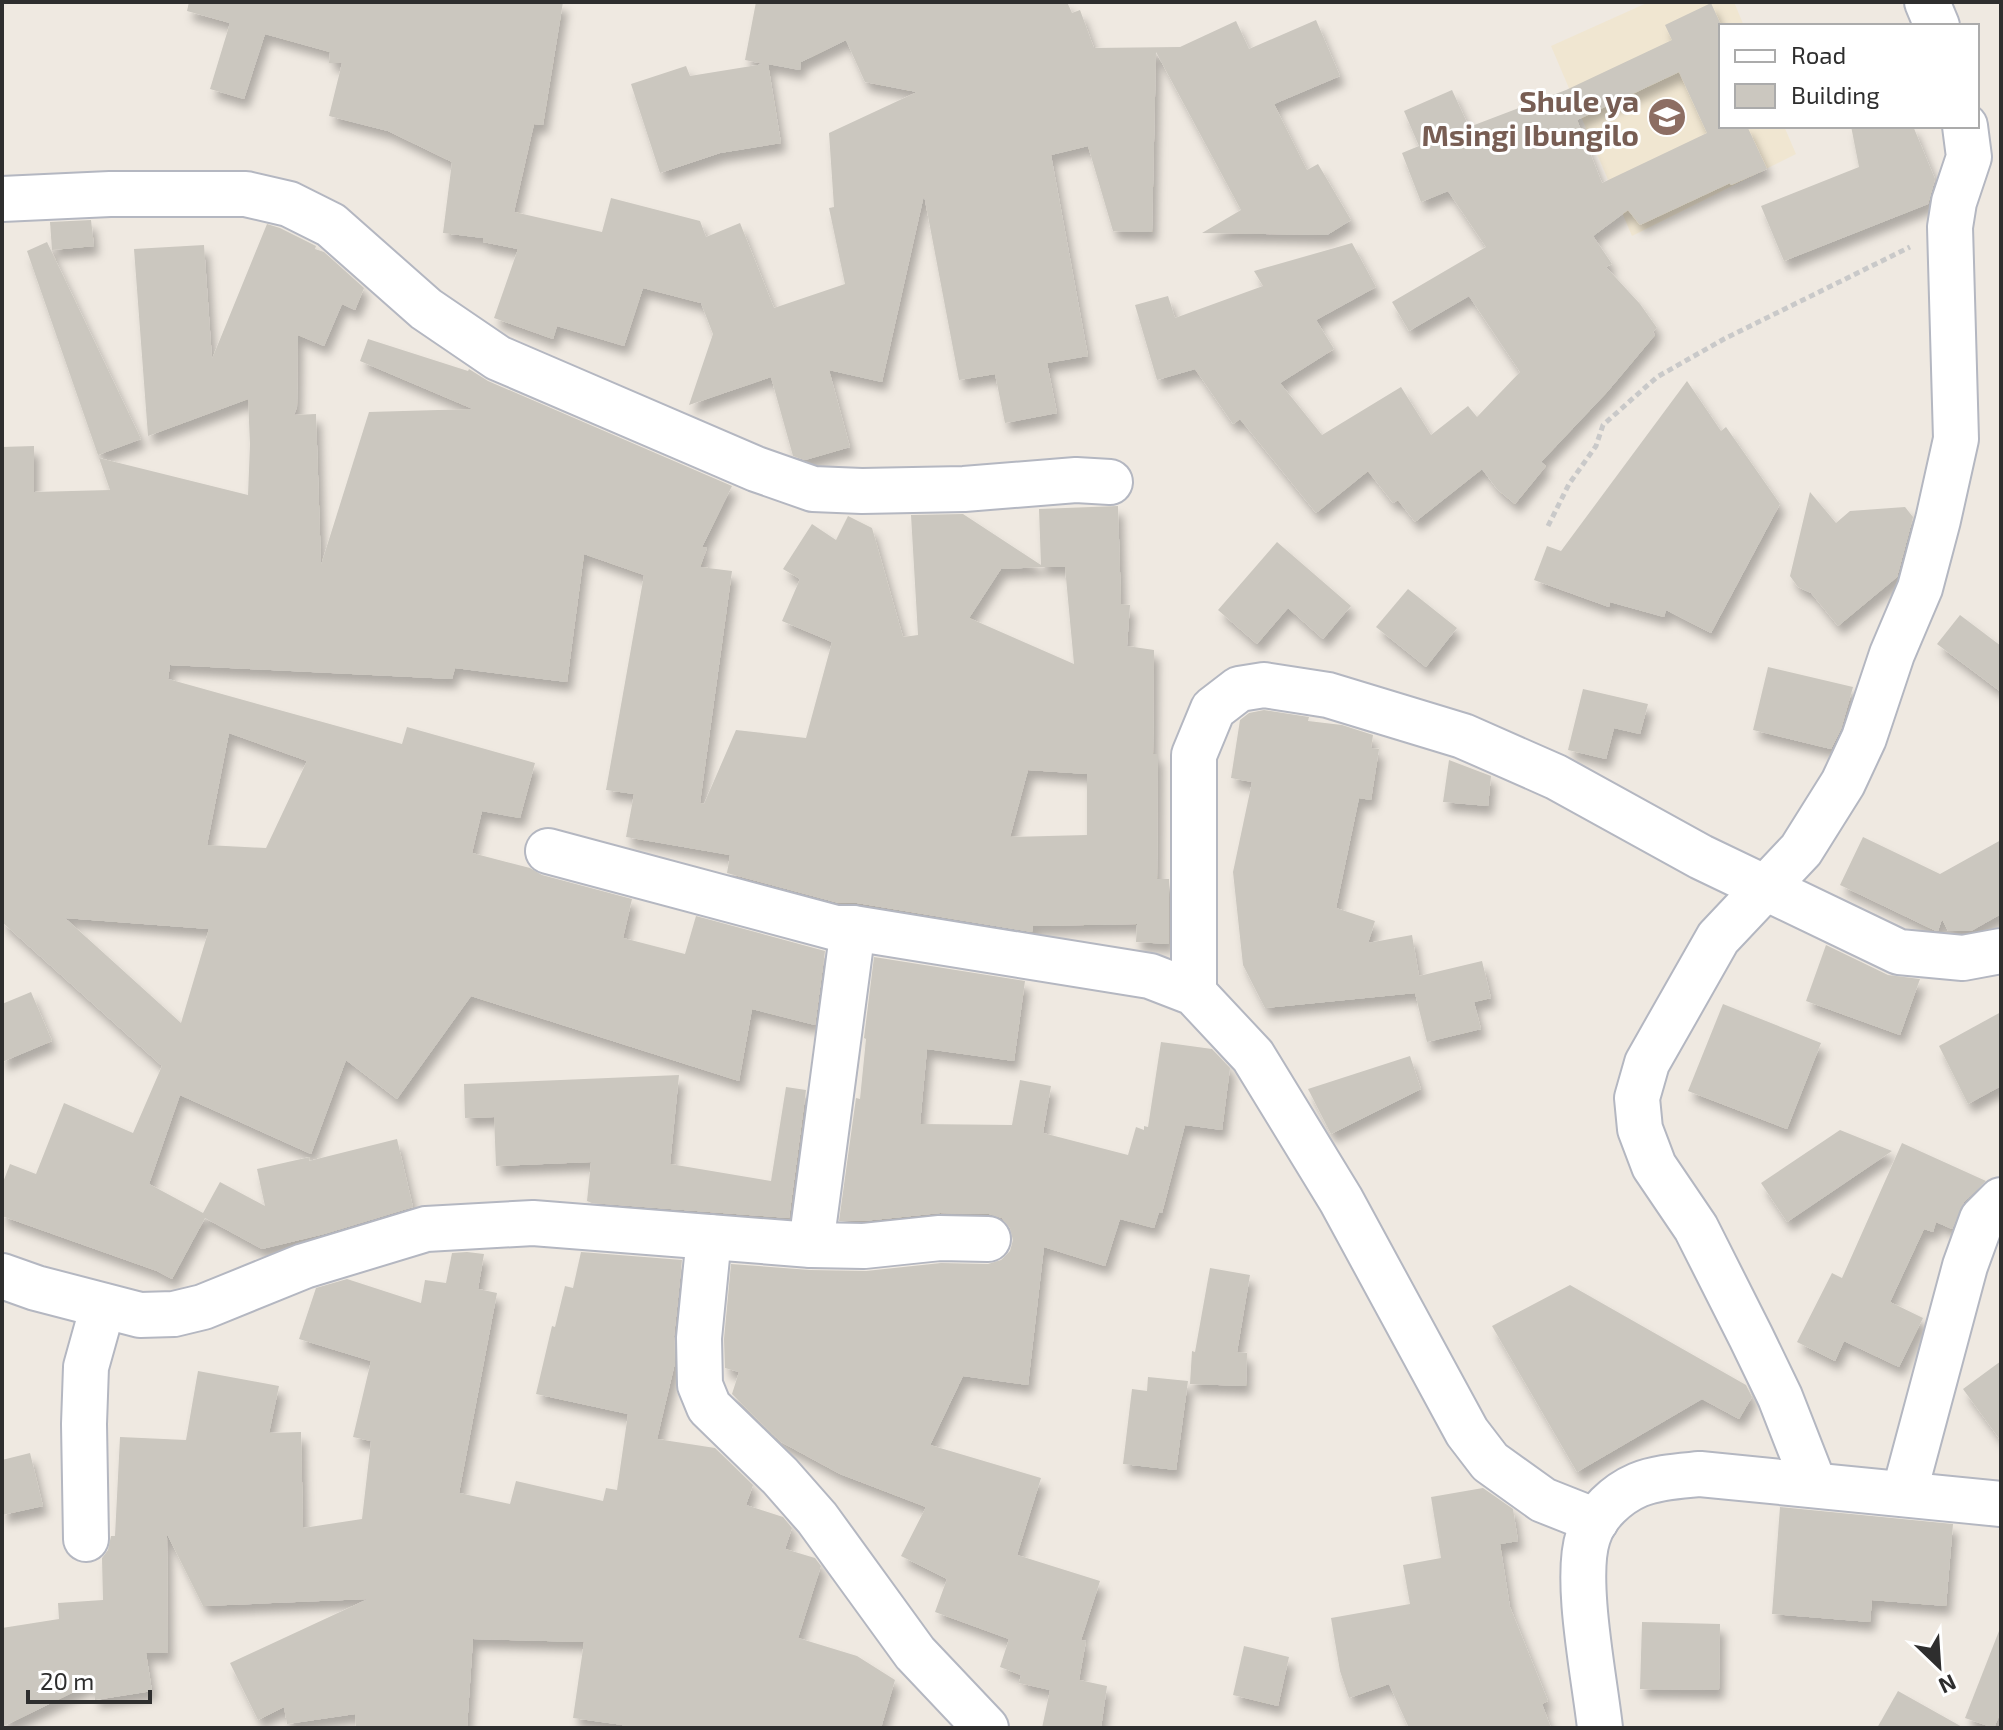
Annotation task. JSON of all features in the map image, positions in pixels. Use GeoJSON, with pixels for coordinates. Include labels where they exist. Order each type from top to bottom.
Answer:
{"type":"FeatureCollection","features":[{"type":"Feature","properties":{"kind":"street"},"geometry":{"type":"LineString","coordinates":[[1927,2],[1936,24]]}},
{"type":"Feature","properties":{"kind":"street"},"geometry":{"type":"LineString","coordinates":[[1814,1484],[1780,1397],[1751,1337],[1696,1228],[1654,1166],[1640,1129],[1637,1098],[1647,1063],[1718,938],[1801,850],[1843,783],[1864,738],[1892,654],[1920,588],[1956,439],[1950,227],[1954,202],[1978,147]]}},
{"type":"Feature","properties":{"kind":"street"},"geometry":{"type":"LineString","coordinates":[[2,199],[110,194],[246,194],[289,204],[331,225],[426,309],[498,358],[756,469],[813,489],[964,489],[1076,480],[1110,482]]}},
{"type":"Feature","properties":{"kind":"street"},"geometry":{"type":"LineString","coordinates":[[1194,993],[1194,755],[1213,709],[1239,689],[1264,685],[1328,695],[1463,736],[1556,777],[1701,857],[1899,952],[1963,958],[2001,951]]}},
{"type":"Feature","properties":{"kind":"street"},"geometry":{"type":"LineString","coordinates":[[548,851],[836,928],[853,928],[1150,976],[1194,993],[1253,1056],[1341,1200],[1467,1432],[1490,1462],[1543,1500],[1596,1521]]}},
{"type":"Feature","properties":{"kind":"street"},"geometry":{"type":"LineString","coordinates":[[811,1245],[853,928]]}},
{"type":"Feature","properties":{"kind":"street"},"geometry":{"type":"LineString","coordinates":[[1904,1494],[1965,1266],[1982,1219],[2001,1200]]}},
{"type":"Feature","properties":{"kind":"street"},"geometry":{"type":"LineString","coordinates":[[2,1276],[140,1315],[174,1314],[203,1307],[304,1266],[426,1229],[533,1223],[811,1245],[864,1246],[940,1238],[988,1239]]}},
{"type":"Feature","properties":{"kind":"street"},"geometry":{"type":"LineString","coordinates":[[709,1237],[699,1338],[700,1385],[709,1407],[790,1486],[817,1518],[915,1653],[986,1728]]}},
{"type":"Feature","properties":{"kind":"street"},"geometry":{"type":"LineString","coordinates":[[86,1539],[86,1367],[103,1306]]}},
{"type":"Feature","properties":{"kind":"street"},"geometry":{"type":"LineString","coordinates":[[1600,1728],[1583,1568],[1588,1536],[1605,1506],[1638,1485],[1667,1477],[1700,1474],[2001,1504]]}},
{"type":"Feature","properties":{"kind":"path"},"geometry":{"type":"LineString","coordinates":[[1548,526],[1569,484],[1596,446],[1603,425],[1657,377],[1724,339],[1950,227]]}},
{"type":"Feature","properties":{"kind":"shaded area"},"geometry":{"type":"Polygon","coordinates":[[[1649,2],[1734,2],[1743,24],[1719,24],[1719,128],[1785,128],[1796,154],[1632,236],[1551,46],[1649,2]]]}},
{"type":"Feature","properties":{"kind":"building"},"geometry":{"type":"Polygon","coordinates":[[[189,2],[563,2],[543,125],[534,124],[514,212],[602,232],[611,198],[700,221],[706,237],[740,223],[774,308],[845,284],[829,208],[834,207],[829,133],[917,92],[865,82],[846,40],[801,62],[800,70],[768,64],[781,143],[720,153],[660,173],[631,84],[686,66],[690,76],[764,64],[745,60],[756,2],[1067,2],[1072,13],[1080,10],[1094,48],[1180,47],[1236,21],[1249,49],[1316,20],[1340,76],[1274,104],[1307,170],[1318,164],[1351,220],[1327,235],[1202,233],[1241,210],[1156,52],[1152,232],[1113,231],[1088,146],[1051,155],[1088,356],[1047,363],[1057,413],[1005,423],[995,374],[959,380],[924,195],[882,382],[829,370],[850,447],[805,460],[793,456],[771,377],[689,405],[713,334],[701,303],[643,288],[624,346],[557,326],[553,339],[494,318],[518,249],[483,242],[483,238],[443,233],[452,162],[388,131],[329,116],[342,63],[329,63],[330,52],[265,34],[244,99],[210,89],[230,23],[187,11],[189,2]]]}},
{"type":"Feature","properties":{"kind":"building"},"geometry":{"type":"Polygon","coordinates":[[[1711,3],[1721,24],[1719,128],[1748,128],[1767,169],[1640,225],[1628,210],[1593,236],[1612,264],[1606,267],[1640,304],[1657,328],[1653,332],[1655,335],[1608,391],[1541,462],[1546,466],[1515,504],[1497,489],[1482,469],[1415,522],[1398,500],[1393,503],[1368,471],[1316,513],[1240,419],[1233,424],[1195,369],[1157,380],[1135,305],[1168,296],[1175,318],[1263,286],[1254,271],[1352,243],[1376,287],[1316,320],[1334,349],[1280,383],[1322,435],[1401,387],[1431,435],[1468,406],[1477,417],[1520,372],[1469,296],[1409,331],[1392,302],[1486,247],[1448,191],[1421,202],[1402,153],[1419,146],[1404,111],[1452,90],[1469,127],[1566,90],[1672,40],[1665,25],[1711,3]],[[1679,72],[1577,120],[1602,183],[1707,133],[1679,72]]]}},
{"type":"Feature","properties":{"kind":"building"},"geometry":{"type":"Polygon","coordinates":[[[1851,128],[1914,128],[1935,179],[1928,204],[1784,261],[1761,206],[1859,167],[1851,128]]]}},
{"type":"Feature","properties":{"kind":"building"},"geometry":{"type":"Polygon","coordinates":[[[91,220],[94,246],[52,250],[50,222],[91,220]]]}},
{"type":"Feature","properties":{"kind":"building"},"geometry":{"type":"Polygon","coordinates":[[[267,224],[316,246],[315,249],[324,252],[364,288],[355,310],[342,304],[324,346],[298,335],[297,407],[294,415],[316,414],[321,565],[369,412],[473,409],[360,361],[368,339],[469,369],[488,381],[732,486],[702,547],[707,548],[700,567],[732,571],[700,803],[704,804],[736,730],[806,738],[832,642],[782,621],[800,579],[783,569],[812,524],[836,540],[848,516],[872,528],[903,637],[918,635],[911,515],[963,514],[1041,565],[1039,509],[1118,506],[1121,604],[1130,605],[1127,646],[1154,650],[1153,754],[1158,754],[1157,879],[1169,879],[1169,944],[1136,942],[1137,924],[1033,926],[1032,932],[857,903],[839,903],[727,873],[730,855],[626,837],[634,794],[606,790],[644,575],[584,554],[567,682],[455,668],[452,679],[170,665],[168,679],[402,744],[407,727],[535,763],[520,818],[482,811],[472,853],[632,899],[623,938],[685,954],[696,916],[825,951],[815,1025],[752,1009],[739,1081],[471,996],[397,1099],[346,1060],[311,1154],[180,1095],[149,1184],[203,1213],[220,1182],[265,1206],[257,1169],[310,1157],[309,1161],[397,1139],[413,1207],[262,1249],[205,1218],[172,1279],[2,1216],[2,1185],[10,1164],[36,1174],[64,1103],[133,1133],[162,1066],[2,922],[2,447],[34,446],[34,492],[110,490],[99,458],[248,495],[248,399],[148,436],[134,249],[204,245],[212,359],[267,224]],[[1065,567],[1001,569],[969,618],[1074,664],[1065,567]],[[229,733],[207,845],[266,848],[307,761],[229,733]],[[1028,770],[1010,837],[1087,835],[1087,774],[1028,770]],[[65,918],[181,1023],[209,929],[65,918]]]}},
{"type":"Feature","properties":{"kind":"building"},"geometry":{"type":"Polygon","coordinates":[[[47,242],[141,439],[98,455],[27,251],[47,242]]]}},
{"type":"Feature","properties":{"kind":"building"},"geometry":{"type":"Polygon","coordinates":[[[1687,381],[1721,431],[1726,427],[1780,504],[1711,633],[1666,610],[1664,617],[1610,602],[1609,607],[1534,580],[1547,546],[1561,551],[1687,381]]]}},
{"type":"Feature","properties":{"kind":"building"},"geometry":{"type":"Polygon","coordinates":[[[1810,492],[1836,523],[1850,511],[1905,507],[1913,517],[1897,577],[1838,626],[1811,593],[1798,587],[1790,576],[1810,492]]]}},
{"type":"Feature","properties":{"kind":"building"},"geometry":{"type":"Polygon","coordinates":[[[1277,542],[1351,606],[1323,639],[1288,608],[1257,644],[1218,610],[1277,542]]]}},
{"type":"Feature","properties":{"kind":"building"},"geometry":{"type":"Polygon","coordinates":[[[1408,589],[1457,628],[1426,667],[1376,627],[1408,589]]]}},
{"type":"Feature","properties":{"kind":"building"},"geometry":{"type":"Polygon","coordinates":[[[1960,615],[2001,646],[2001,692],[1937,644],[1960,615]]]}},
{"type":"Feature","properties":{"kind":"building"},"geometry":{"type":"Polygon","coordinates":[[[1768,667],[1853,687],[1841,729],[1831,749],[1753,730],[1768,667]]]}},
{"type":"Feature","properties":{"kind":"building"},"geometry":{"type":"Polygon","coordinates":[[[1583,689],[1648,704],[1640,734],[1614,728],[1606,759],[1568,750],[1583,689]]]}},
{"type":"Feature","properties":{"kind":"building"},"geometry":{"type":"Polygon","coordinates":[[[1264,710],[1309,717],[1308,721],[1342,725],[1373,735],[1371,748],[1379,749],[1371,800],[1359,798],[1336,908],[1375,921],[1368,943],[1412,935],[1419,976],[1482,961],[1491,998],[1474,1002],[1481,1029],[1427,1042],[1415,993],[1265,1008],[1243,965],[1233,872],[1252,782],[1231,778],[1240,720],[1249,713],[1264,710]]]}},
{"type":"Feature","properties":{"kind":"building"},"geometry":{"type":"Polygon","coordinates":[[[1449,760],[1491,776],[1488,806],[1443,802],[1449,760]]]}},
{"type":"Feature","properties":{"kind":"building"},"geometry":{"type":"Polygon","coordinates":[[[1863,837],[1940,874],[2001,840],[2001,914],[1971,931],[1948,931],[1942,919],[1938,931],[1840,885],[1863,837]]]}},
{"type":"Feature","properties":{"kind":"building"},"geometry":{"type":"Polygon","coordinates":[[[1826,945],[1888,975],[1920,979],[1900,1035],[1806,1001],[1826,945]]]}},
{"type":"Feature","properties":{"kind":"building"},"geometry":{"type":"Polygon","coordinates":[[[874,957],[1025,981],[1014,1061],[927,1049],[920,1124],[1012,1125],[1020,1080],[1051,1086],[1043,1133],[1128,1155],[1136,1127],[1144,1130],[1144,1126],[1148,1127],[1161,1042],[1212,1049],[1230,1068],[1222,1130],[1185,1125],[1162,1213],[1159,1212],[1154,1228],[1120,1219],[1105,1266],[1044,1247],[1028,1385],[963,1376],[930,1445],[1041,1478],[1017,1555],[1100,1581],[1081,1640],[1086,1641],[1079,1680],[1107,1686],[1101,1728],[1042,1728],[1050,1690],[1019,1683],[1021,1675],[1000,1667],[1009,1639],[935,1612],[947,1579],[901,1556],[926,1507],[840,1474],[781,1442],[732,1394],[739,1372],[725,1368],[724,1339],[731,1264],[866,1271],[941,1263],[988,1264],[1001,1260],[1010,1251],[1013,1240],[1010,1228],[1002,1218],[989,1214],[940,1213],[839,1221],[856,1098],[860,1099],[874,957]]]}},
{"type":"Feature","properties":{"kind":"building"},"geometry":{"type":"Polygon","coordinates":[[[31,992],[52,1041],[2,1062],[2,1004],[31,992]]]}},
{"type":"Feature","properties":{"kind":"building"},"geometry":{"type":"Polygon","coordinates":[[[1723,1004],[1821,1043],[1787,1129],[1688,1091],[1723,1004]]]}},
{"type":"Feature","properties":{"kind":"building"},"geometry":{"type":"Polygon","coordinates":[[[2001,1012],[2001,1086],[1968,1104],[1939,1046],[2001,1012]]]}},
{"type":"Feature","properties":{"kind":"building"},"geometry":{"type":"Polygon","coordinates":[[[1410,1056],[1421,1089],[1331,1134],[1308,1089],[1410,1056]]]}},
{"type":"Feature","properties":{"kind":"building"},"geometry":{"type":"Polygon","coordinates":[[[679,1075],[670,1164],[771,1181],[786,1087],[806,1090],[789,1218],[592,1203],[587,1201],[591,1162],[496,1166],[494,1117],[465,1118],[464,1084],[679,1075]]]}},
{"type":"Feature","properties":{"kind":"building"},"geometry":{"type":"Polygon","coordinates":[[[1840,1130],[1892,1151],[1787,1222],[1761,1183],[1840,1130]]]}},
{"type":"Feature","properties":{"kind":"building"},"geometry":{"type":"Polygon","coordinates":[[[1902,1143],[1986,1181],[1964,1202],[1952,1229],[1936,1222],[1933,1232],[1924,1229],[1890,1302],[1923,1318],[1899,1367],[1844,1341],[1835,1361],[1797,1342],[1832,1273],[1842,1278],[1902,1143]]]}},
{"type":"Feature","properties":{"kind":"building"},"geometry":{"type":"Polygon","coordinates":[[[581,1252],[682,1260],[674,1336],[675,1363],[657,1439],[715,1448],[753,1485],[746,1505],[783,1517],[792,1528],[785,1549],[815,1558],[821,1566],[798,1638],[857,1656],[895,1680],[881,1728],[622,1728],[623,1725],[573,1718],[584,1642],[473,1639],[467,1728],[356,1728],[355,1714],[287,1724],[284,1707],[258,1720],[230,1663],[368,1599],[203,1606],[167,1534],[168,1653],[146,1653],[152,1691],[95,1700],[92,1683],[2,1727],[2,1628],[59,1619],[58,1603],[103,1600],[102,1558],[108,1550],[111,1536],[115,1536],[120,1437],[186,1440],[198,1371],[279,1386],[269,1433],[301,1432],[303,1528],[362,1519],[371,1441],[353,1437],[371,1361],[299,1339],[316,1288],[347,1279],[421,1303],[425,1280],[446,1283],[452,1253],[484,1254],[478,1289],[497,1293],[459,1493],[510,1504],[516,1481],[603,1501],[606,1488],[617,1490],[628,1414],[536,1394],[552,1326],[555,1327],[565,1286],[573,1288],[581,1252]]]}},
{"type":"Feature","properties":{"kind":"building"},"geometry":{"type":"Polygon","coordinates":[[[1210,1268],[1250,1275],[1237,1352],[1247,1353],[1246,1386],[1190,1384],[1192,1351],[1195,1352],[1210,1268]]]}},
{"type":"Feature","properties":{"kind":"building"},"geometry":{"type":"Polygon","coordinates":[[[1570,1285],[1746,1385],[1752,1397],[1739,1419],[1702,1399],[1577,1472],[1492,1326],[1570,1285]]]}},
{"type":"Feature","properties":{"kind":"building"},"geometry":{"type":"Polygon","coordinates":[[[2001,1361],[2001,1441],[1963,1389],[2001,1361]]]}},
{"type":"Feature","properties":{"kind":"building"},"geometry":{"type":"Polygon","coordinates":[[[1148,1377],[1188,1381],[1176,1470],[1123,1464],[1132,1389],[1147,1391],[1148,1377]]]}},
{"type":"Feature","properties":{"kind":"building"},"geometry":{"type":"Polygon","coordinates":[[[30,1453],[43,1506],[2,1515],[2,1460],[30,1453]]]}},
{"type":"Feature","properties":{"kind":"building"},"geometry":{"type":"Polygon","coordinates":[[[1483,1488],[1513,1509],[1518,1541],[1500,1544],[1510,1607],[1548,1701],[1542,1704],[1551,1728],[1409,1728],[1389,1684],[1349,1698],[1340,1671],[1331,1618],[1410,1604],[1403,1565],[1441,1558],[1431,1497],[1483,1488]]]}},
{"type":"Feature","properties":{"kind":"building"},"geometry":{"type":"Polygon","coordinates":[[[1780,1507],[1953,1524],[1946,1606],[1872,1600],[1870,1622],[1772,1614],[1780,1507]]]}},
{"type":"Feature","properties":{"kind":"building"},"geometry":{"type":"Polygon","coordinates":[[[1642,1622],[1720,1624],[1719,1690],[1640,1689],[1642,1622]]]}},
{"type":"Feature","properties":{"kind":"building"},"geometry":{"type":"Polygon","coordinates":[[[1999,1631],[2001,1711],[1994,1728],[1965,1718],[1999,1631]]]}},
{"type":"Feature","properties":{"kind":"building"},"geometry":{"type":"Polygon","coordinates":[[[1244,1646],[1289,1657],[1278,1706],[1233,1695],[1244,1646]]]}},
{"type":"Feature","properties":{"kind":"building"},"geometry":{"type":"Polygon","coordinates":[[[1898,1691],[1964,1728],[1877,1728],[1898,1691]]]}},
{"type":"Feature","properties":{"kind":"place","name":"Shule ya Msingi Ibungilo"},"geometry":{"type":"Point","coordinates":[1667,117]}}]}
